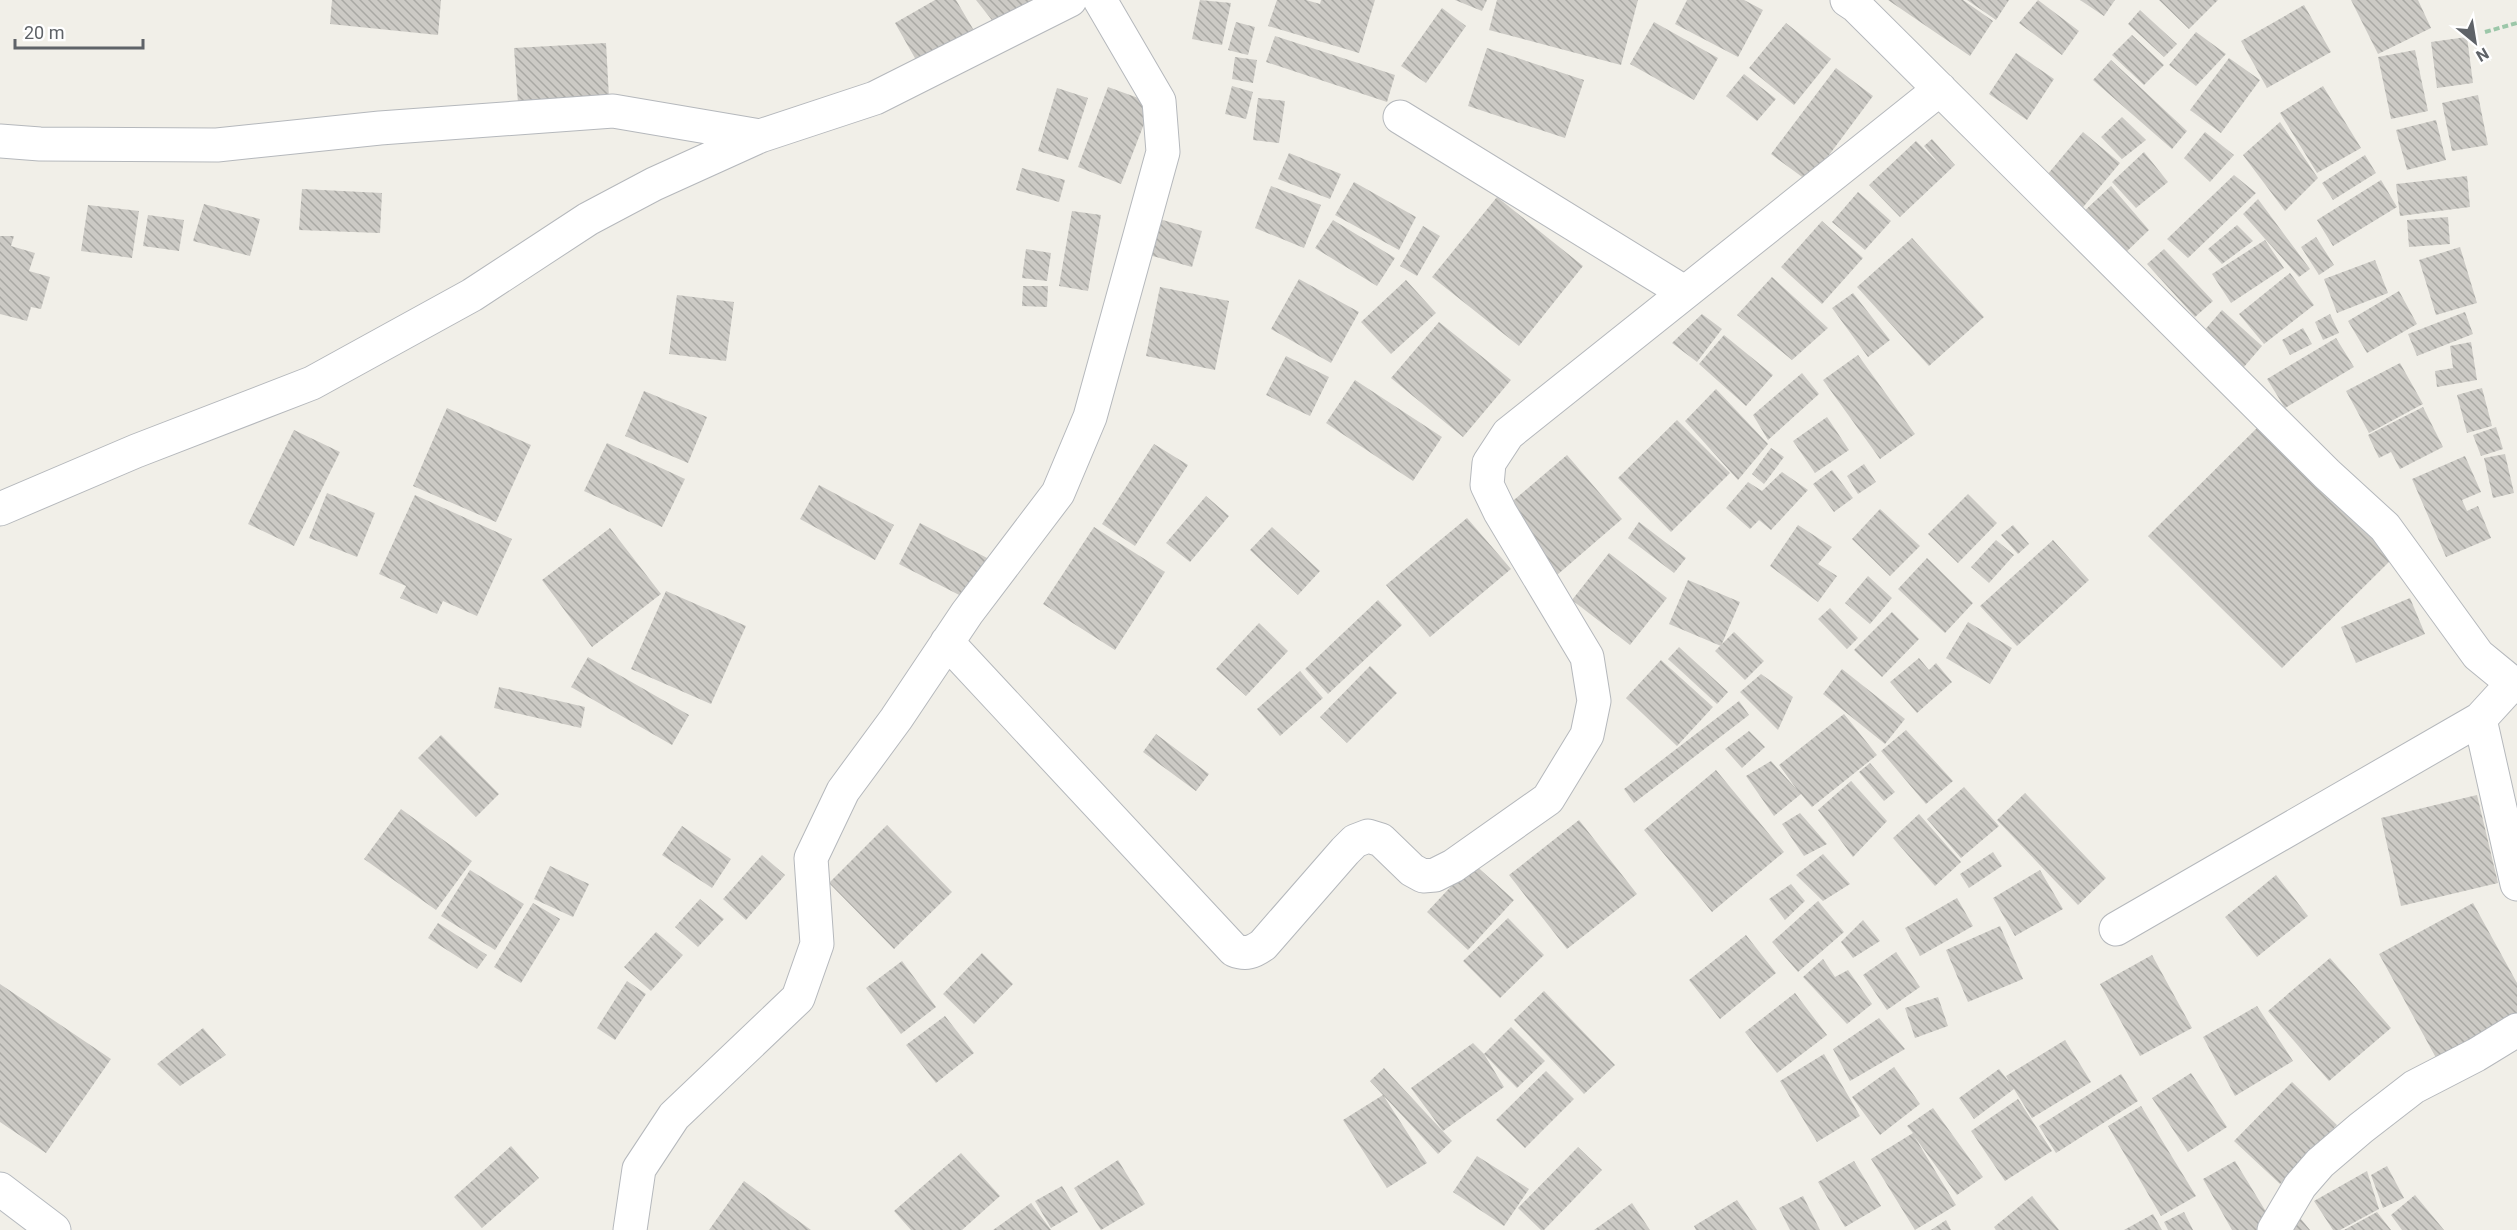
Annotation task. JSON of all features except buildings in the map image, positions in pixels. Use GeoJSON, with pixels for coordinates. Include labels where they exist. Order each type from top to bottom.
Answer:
{"type":"FeatureCollection","features":[{"type":"Feature","properties":{"kind":"street"},"geometry":{"type":"LineString","coordinates":[[0,509],[136,451],[312,383],[472,295],[588,219],[654,184],[760,136],[875,98],[1070,0]]}},
{"type":"Feature","properties":{"kind":"street"},"geometry":{"type":"LineString","coordinates":[[630,1230],[639,1169],[674,1116],[798,998],[817,944],[811,858],[843,791],[896,719],[947,642],[1058,493],[1090,417],[1163,152],[1159,101],[1100,0]]}},
{"type":"Feature","properties":{"kind":"street"},"geometry":{"type":"LineString","coordinates":[[1847,0],[1856,6],[2327,474],[2385,527],[2478,655],[2515,685],[2480,719],[2116,929]]}},
{"type":"Feature","properties":{"kind":"street"},"geometry":{"type":"LineString","coordinates":[[947,642],[1234,950],[1244,954],[1253,952],[1263,945],[1345,850],[1368,836],[1381,840],[1412,870],[1423,876],[1435,875],[1453,866],[1548,799],[1587,735],[1594,701],[1587,657],[1500,512],[1488,485],[1489,463],[1508,434],[1940,89]]}},
{"type":"Feature","properties":{"kind":"street"},"geometry":{"type":"LineString","coordinates":[[0,141],[40,144],[217,145],[380,128],[613,111],[760,136]]}},
{"type":"Feature","properties":{"kind":"street"},"geometry":{"type":"LineString","coordinates":[[1400,117],[1684,292]]}},
{"type":"Feature","properties":{"kind":"street"},"geometry":{"type":"LineString","coordinates":[[2480,719],[2517,884]]}},
{"type":"Feature","properties":{"kind":"street"},"geometry":{"type":"LineString","coordinates":[[2274,1230],[2300,1186],[2320,1163],[2361,1128],[2414,1088],[2517,1030]]}},
{"type":"Feature","properties":{"kind":"street"},"geometry":{"type":"LineString","coordinates":[[0,1190],[54,1230]]}},
{"type":"Feature","properties":{"kind":"path"},"geometry":{"type":"LineString","coordinates":[[2485,32],[2517,23]]}}]}
